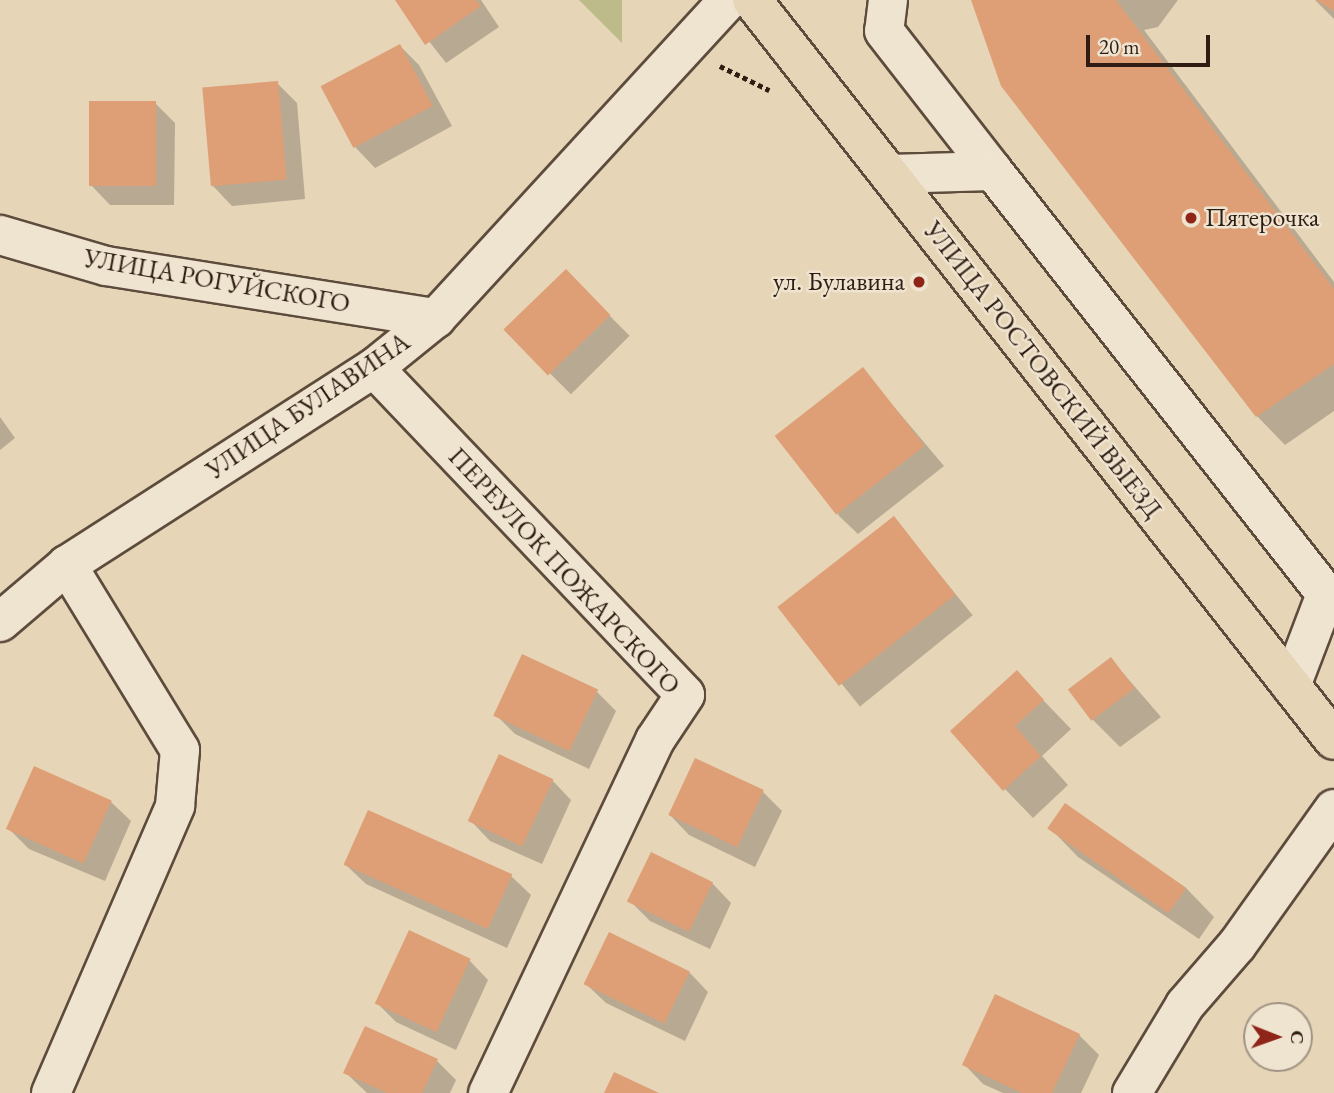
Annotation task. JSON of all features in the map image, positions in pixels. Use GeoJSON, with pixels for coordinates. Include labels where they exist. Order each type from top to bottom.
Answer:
{"type":"FeatureCollection","features":[{"type":"Feature","properties":{"kind":"main road","name":"УЛИЦА РОСТОВСКИЙ ВЫЕЗД"},"geometry":{"type":"LineString","coordinates":[[752,0],[1334,740]]}},
{"type":"Feature","properties":{"kind":"street","name":"УЛИЦА БУЛАВИНА"},"geometry":{"type":"LineString","coordinates":[[0,622],[67,565],[374,368],[436,318],[728,0]]}},
{"type":"Feature","properties":{"kind":"street"},"geometry":{"type":"LineString","coordinates":[[888,0],[884,31],[1326,594],[1291,686]]}},
{"type":"Feature","properties":{"kind":"street"},"geometry":{"type":"LineString","coordinates":[[889,174],[993,171]]}},
{"type":"Feature","properties":{"kind":"street","name":"УЛИЦА РОГУЙСКОГО"},"geometry":{"type":"LineString","coordinates":[[0,234],[106,266],[436,318]]}},
{"type":"Feature","properties":{"kind":"street","name":"ПЕРЕУЛОК ПОЖАРСКОГО"},"geometry":{"type":"LineString","coordinates":[[374,368],[685,695],[655,740],[488,1093]]}},
{"type":"Feature","properties":{"kind":"street"},"geometry":{"type":"LineString","coordinates":[[51,1093],[175,806],[180,750],[67,565]]}},
{"type":"Feature","properties":{"kind":"street"},"geometry":{"type":"LineString","coordinates":[[1132,1093],[1185,1004],[1237,945],[1334,809]]}},
{"type":"Feature","properties":{"kind":"shaded area"},"geometry":{"type":"Polygon","coordinates":[[[579,0],[622,0],[622,43],[579,0]]]}},
{"type":"Feature","properties":{"kind":"building"},"geometry":{"type":"Polygon","coordinates":[[[395,0],[476,0],[481,6],[425,45],[395,0]]]}},
{"type":"Feature","properties":{"kind":"building","name":"Пятерочка"},"geometry":{"type":"Polygon","coordinates":[[[971,0],[1116,0],[1334,289],[1334,364],[1256,417],[1001,86],[971,0]]]}},
{"type":"Feature","properties":{"kind":"building"},"geometry":{"type":"Polygon","coordinates":[[[1316,0],[1334,0],[1334,11],[1316,0]]]}},
{"type":"Feature","properties":{"kind":"building"},"geometry":{"type":"Polygon","coordinates":[[[400,44],[433,106],[353,148],[321,86],[400,44]]]}},
{"type":"Feature","properties":{"kind":"building"},"geometry":{"type":"Polygon","coordinates":[[[278,81],[287,180],[211,186],[202,88],[278,81]]]}},
{"type":"Feature","properties":{"kind":"building"},"geometry":{"type":"Polygon","coordinates":[[[89,101],[156,101],[156,186],[89,186],[89,101]]]}},
{"type":"Feature","properties":{"kind":"building"},"geometry":{"type":"Polygon","coordinates":[[[566,269],[610,315],[548,375],[503,329],[566,269]]]}},
{"type":"Feature","properties":{"kind":"building"},"geometry":{"type":"Polygon","coordinates":[[[863,367],[925,446],[836,515],[775,436],[863,367]]]}},
{"type":"Feature","properties":{"kind":"building"},"geometry":{"type":"Polygon","coordinates":[[[894,516],[956,595],[839,686],[777,607],[894,516]]]}},
{"type":"Feature","properties":{"kind":"building"},"geometry":{"type":"Polygon","coordinates":[[[522,654],[598,689],[569,751],[493,716],[522,654]]]}},
{"type":"Feature","properties":{"kind":"building"},"geometry":{"type":"Polygon","coordinates":[[[1111,657],[1134,688],[1091,721],[1068,689],[1111,657]]]}},
{"type":"Feature","properties":{"kind":"building"},"geometry":{"type":"Polygon","coordinates":[[[1017,670],[1044,700],[1015,726],[1041,756],[1003,791],[950,731],[1017,670]]]}},
{"type":"Feature","properties":{"kind":"building"},"geometry":{"type":"Polygon","coordinates":[[[499,754],[553,779],[522,846],[468,821],[499,754]]]}},
{"type":"Feature","properties":{"kind":"building"},"geometry":{"type":"Polygon","coordinates":[[[695,758],[764,790],[737,847],[668,815],[695,758]]]}},
{"type":"Feature","properties":{"kind":"building"},"geometry":{"type":"Polygon","coordinates":[[[34,766],[112,801],[84,864],[6,829],[34,766]]]}},
{"type":"Feature","properties":{"kind":"building"},"geometry":{"type":"Polygon","coordinates":[[[1065,803],[1186,888],[1168,913],[1047,828],[1065,803]]]}},
{"type":"Feature","properties":{"kind":"building"},"geometry":{"type":"Polygon","coordinates":[[[368,810],[512,874],[488,929],[344,865],[368,810]]]}},
{"type":"Feature","properties":{"kind":"building"},"geometry":{"type":"Polygon","coordinates":[[[651,852],[713,882],[689,932],[627,901],[651,852]]]}},
{"type":"Feature","properties":{"kind":"building"},"geometry":{"type":"Polygon","coordinates":[[[409,930],[471,959],[436,1032],[375,1003],[409,930]]]}},
{"type":"Feature","properties":{"kind":"building"},"geometry":{"type":"Polygon","coordinates":[[[609,932],[690,971],[664,1024],[584,984],[609,932]]]}},
{"type":"Feature","properties":{"kind":"building"},"geometry":{"type":"Polygon","coordinates":[[[995,994],[1080,1034],[1052,1093],[1022,1093],[962,1065],[995,994]]]}},
{"type":"Feature","properties":{"kind":"building"},"geometry":{"type":"Polygon","coordinates":[[[365,1026],[438,1059],[422,1093],[387,1093],[343,1073],[365,1026]]]}},
{"type":"Feature","properties":{"kind":"building"},"geometry":{"type":"Polygon","coordinates":[[[614,1072],[659,1093],[604,1093],[614,1072]]]}},
{"type":"Feature","properties":{"kind":"place","name":"Пятерочка"},"geometry":{"type":"Point","coordinates":[1191,218]}},
{"type":"Feature","properties":{"kind":"place","name":"ул. Булавина"},"geometry":{"type":"Point","coordinates":[919,282]}}]}
